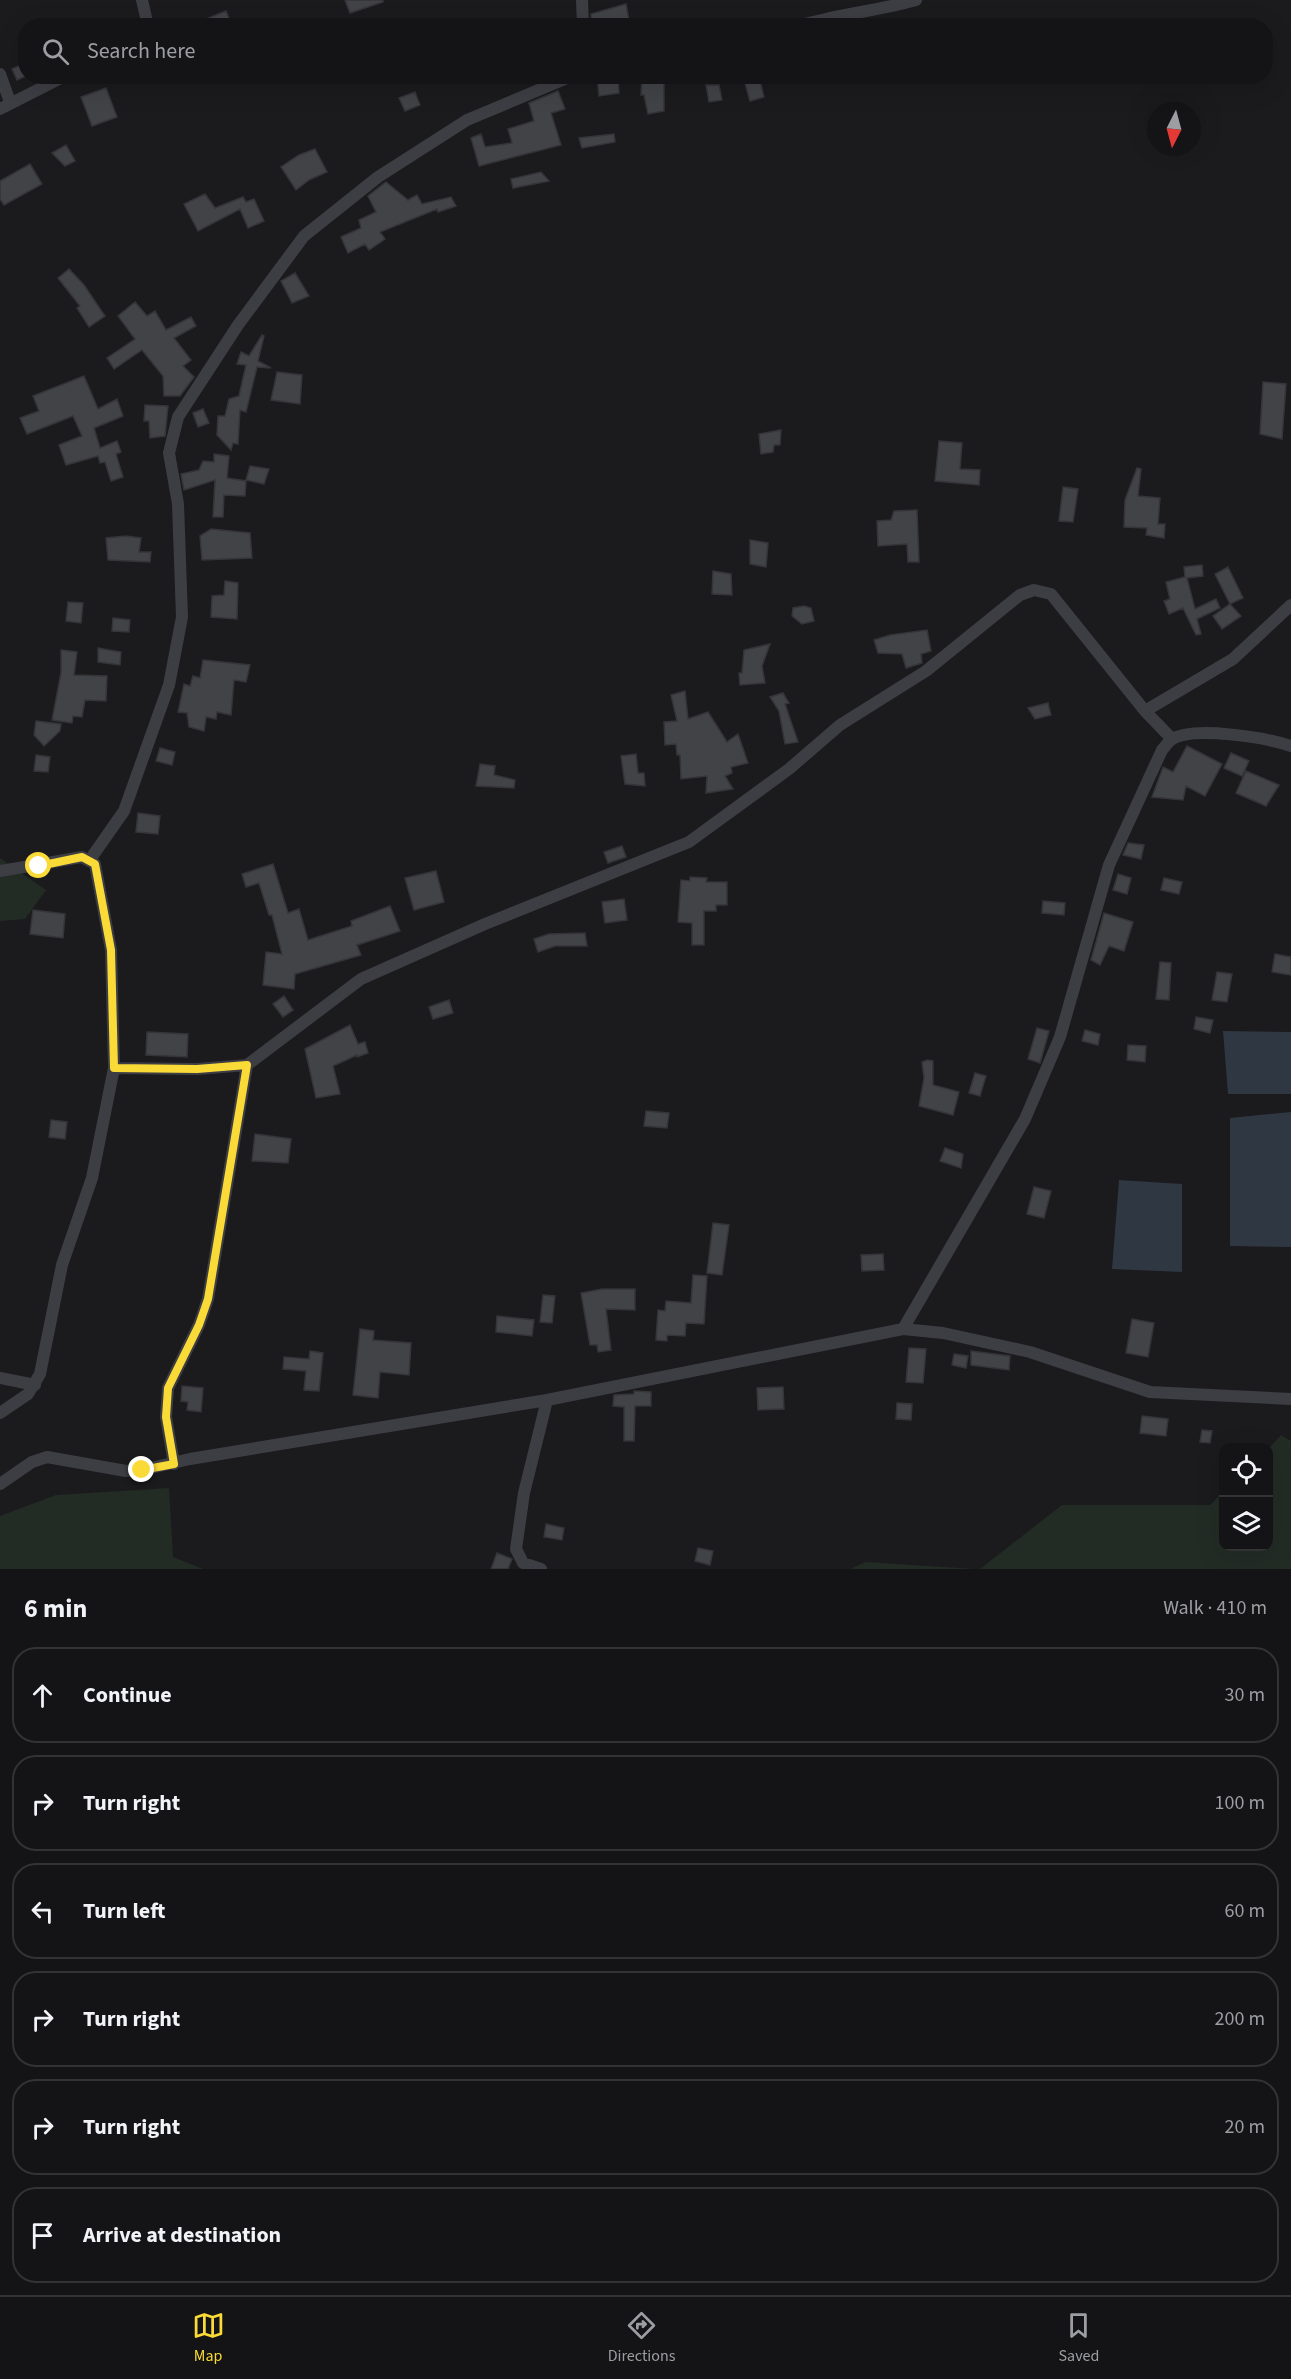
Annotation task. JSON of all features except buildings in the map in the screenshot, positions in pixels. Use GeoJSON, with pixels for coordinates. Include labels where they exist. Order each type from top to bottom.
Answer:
{"type":"FeatureCollection","features":[{"type":"Feature","properties":{"kind":"street"},"geometry":{"type":"LineString","coordinates":[[142,0],[146,18]]}},
{"type":"Feature","properties":{"kind":"street"},"geometry":{"type":"LineString","coordinates":[[582,0],[583,18]]}},
{"type":"Feature","properties":{"kind":"street"},"geometry":{"type":"LineString","coordinates":[[826,18],[916,0]]}},
{"type":"Feature","properties":{"kind":"street"},"geometry":{"type":"LineString","coordinates":[[0,74],[5,106],[49,84]]}},
{"type":"Feature","properties":{"kind":"street"},"geometry":{"type":"LineString","coordinates":[[89,861],[124,811],[169,685],[182,617],[178,504],[169,453],[178,417],[238,325],[304,236],[378,177],[467,120],[553,84]]}},
{"type":"Feature","properties":{"kind":"street"},"geometry":{"type":"LineString","coordinates":[[114,1068],[197,1069],[247,1065],[361,979],[485,924],[689,842],[789,769],[840,725],[926,671],[1020,595],[1034,590],[1050,594],[1145,711],[1172,739]]}},
{"type":"Feature","properties":{"kind":"street"},"geometry":{"type":"LineString","coordinates":[[1145,711],[1233,659],[1291,605]]}},
{"type":"Feature","properties":{"kind":"street"},"geometry":{"type":"LineString","coordinates":[[903,1329],[1025,1119],[1060,1036],[1108,865],[1162,750],[1172,739],[1194,733],[1261,737],[1291,746]]}},
{"type":"Feature","properties":{"kind":"street"},"geometry":{"type":"LineString","coordinates":[[0,871],[82,857],[95,864],[111,950],[114,1068],[92,1178],[62,1265],[40,1374],[28,1394],[0,1413]]}},
{"type":"Feature","properties":{"kind":"street"},"geometry":{"type":"LineString","coordinates":[[174,1464],[166,1417],[168,1388],[199,1325],[208,1299],[247,1065]]}},
{"type":"Feature","properties":{"kind":"street"},"geometry":{"type":"LineString","coordinates":[[0,1484],[32,1462],[47,1457],[126,1472],[547,1400],[903,1329],[943,1333],[1030,1352],[1150,1392],[1291,1400]]}},
{"type":"Feature","properties":{"kind":"street"},"geometry":{"type":"LineString","coordinates":[[0,1378],[35,1385]]}},
{"type":"Feature","properties":{"kind":"street"},"geometry":{"type":"LineString","coordinates":[[541,1569],[523,1563],[516,1549],[524,1493],[547,1400]]}},
{"type":"Feature","properties":{"kind":"shaded area"},"geometry":{"type":"Polygon","coordinates":[[[0,858],[46,890],[25,919],[0,921],[0,858]]]}},
{"type":"Feature","properties":{"kind":"shaded area"},"geometry":{"type":"Polygon","coordinates":[[[1223,1031],[1291,1032],[1291,1094],[1228,1094],[1223,1031]]]}},
{"type":"Feature","properties":{"kind":"shaded area"},"geometry":{"type":"Polygon","coordinates":[[[1291,1112],[1291,1247],[1230,1246],[1230,1118],[1291,1112]]]}},
{"type":"Feature","properties":{"kind":"shaded area"},"geometry":{"type":"Polygon","coordinates":[[[1119,1180],[1182,1184],[1182,1272],[1112,1269],[1119,1180]]]}},
{"type":"Feature","properties":{"kind":"shaded area"},"geometry":{"type":"Polygon","coordinates":[[[1281,1435],[1291,1441],[1291,1569],[980,1569],[1062,1505],[1210,1505],[1219,1496],[1219,1551],[1273,1551],[1273,1444],[1281,1435]]]}},
{"type":"Feature","properties":{"kind":"shaded area"},"geometry":{"type":"Polygon","coordinates":[[[169,1488],[173,1557],[203,1569],[0,1569],[0,1516],[56,1495],[169,1488]]]}},
{"type":"Feature","properties":{"kind":"shaded area"},"geometry":{"type":"Polygon","coordinates":[[[866,1562],[975,1569],[850,1569],[866,1562]]]}},
{"type":"Feature","properties":{"kind":"route"},"geometry":{"type":"LineString","coordinates":[[39,866],[82,857],[95,864],[111,950],[114,1068],[197,1069],[247,1065],[208,1299],[199,1325],[168,1388],[166,1417],[174,1464],[142,1470]]}}]}
